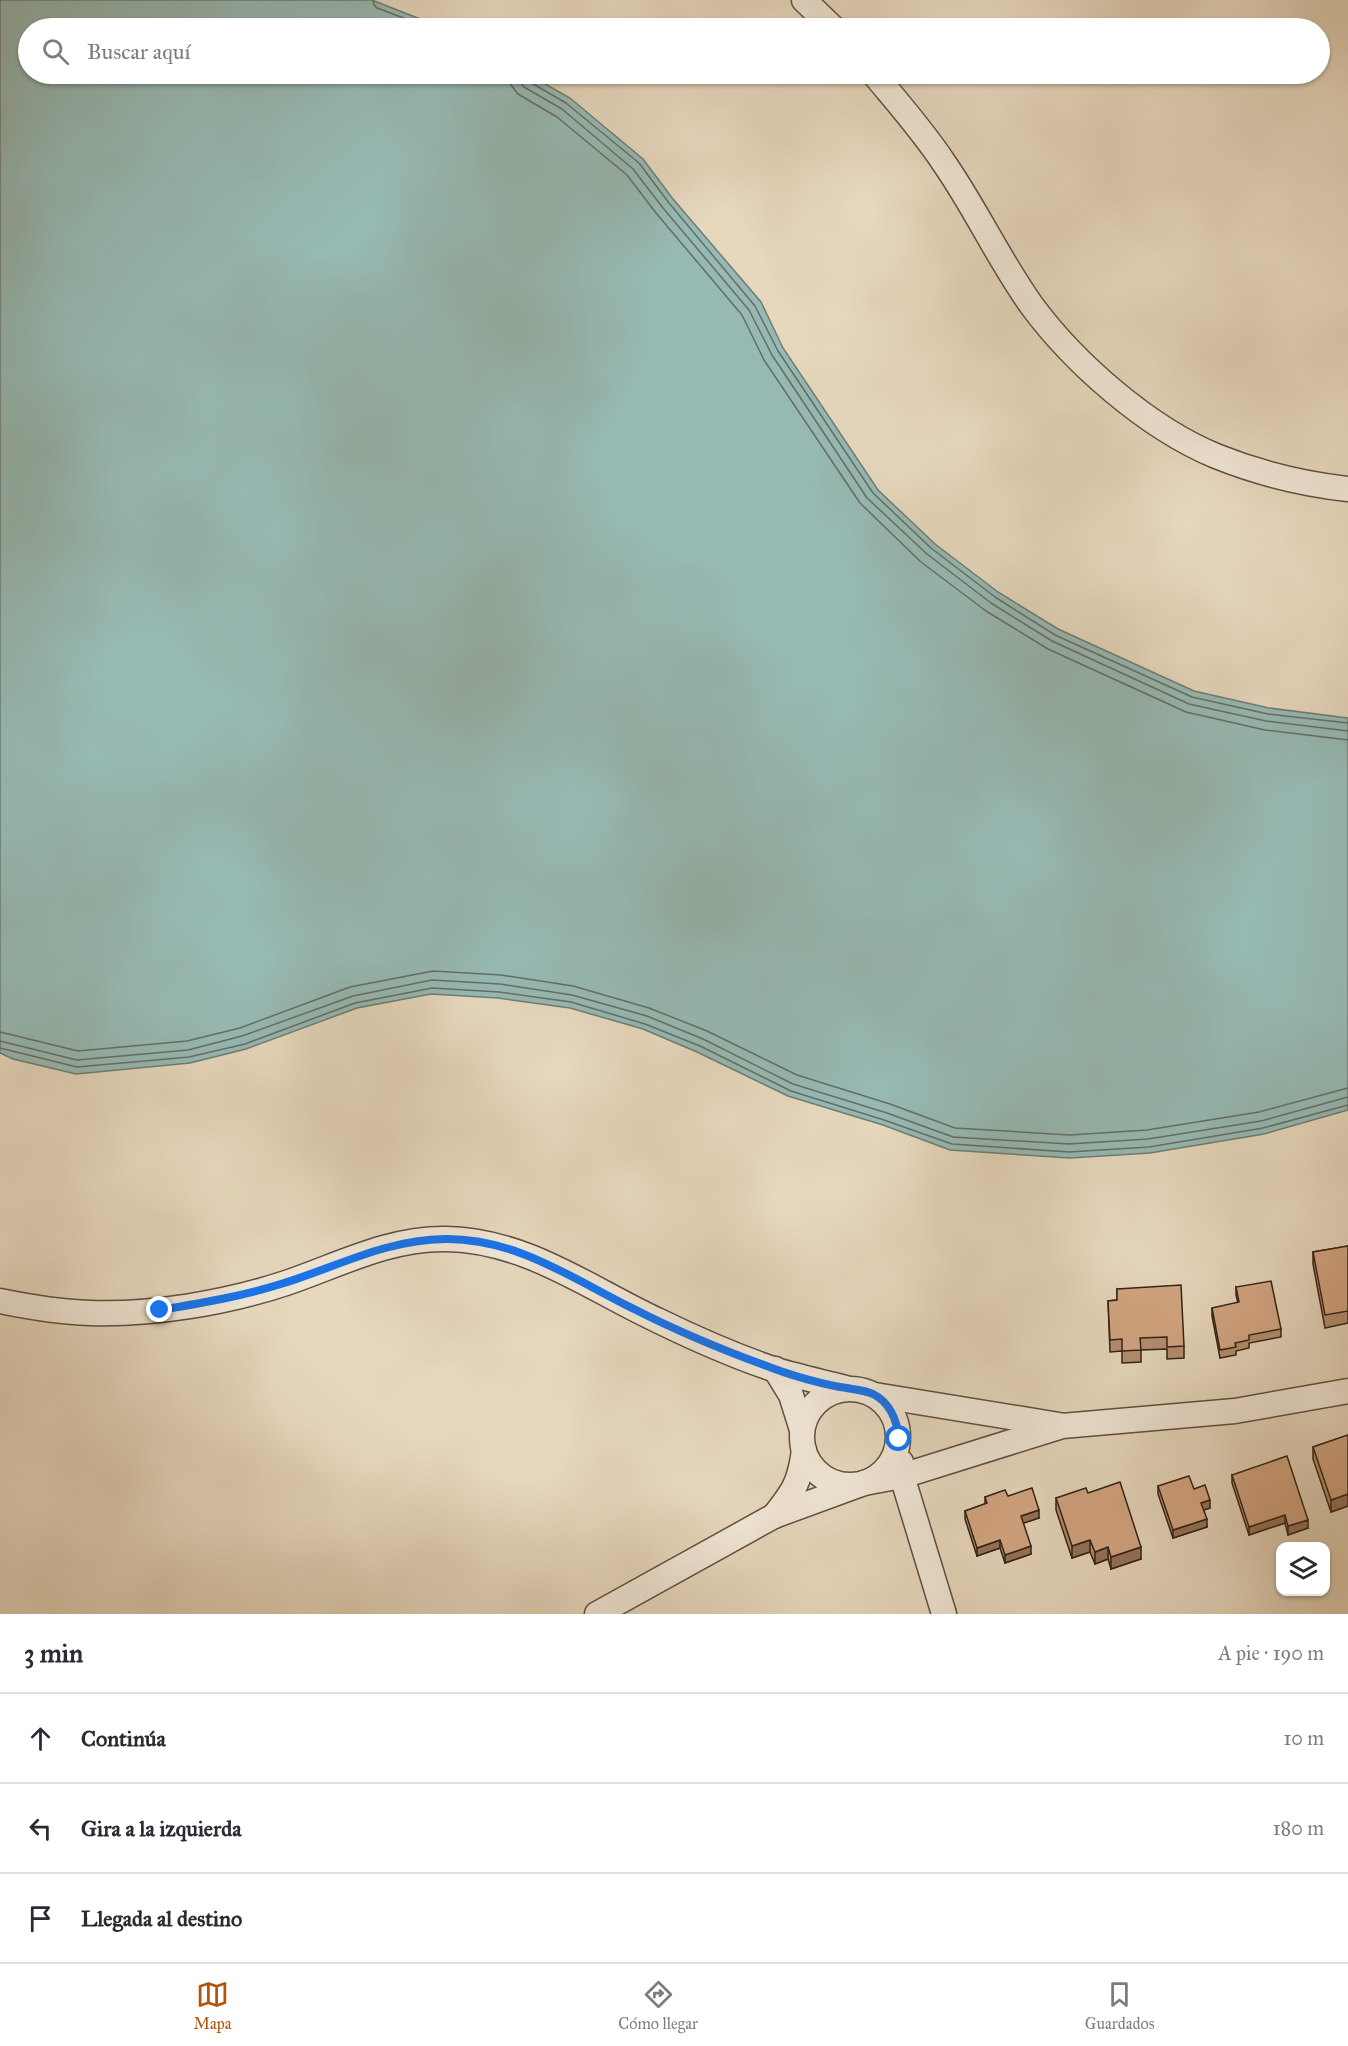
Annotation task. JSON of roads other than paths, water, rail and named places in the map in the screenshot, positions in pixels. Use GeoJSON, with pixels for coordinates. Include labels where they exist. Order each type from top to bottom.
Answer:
{"type":"FeatureCollection","features":[{"type":"Feature","properties":{"kind":"street"},"geometry":{"type":"LineString","coordinates":[[804,0],[823,18]]}},
{"type":"Feature","properties":{"kind":"street"},"geometry":{"type":"LineString","coordinates":[[882,84],[944,161],[984,225],[1012,277],[1033,307],[1056,336],[1102,381],[1137,409],[1166,428],[1215,455],[1294,480],[1348,489]]}},
{"type":"Feature","properties":{"kind":"street"},"geometry":{"type":"LineString","coordinates":[[0,1301],[31,1307],[90,1313],[160,1310],[219,1300],[284,1284],[362,1254],[402,1242],[446,1239],[482,1242],[523,1253],[568,1273],[657,1320],[775,1369],[875,1395],[1062,1426]]}},
{"type":"Feature","properties":{"kind":"street"},"geometry":{"type":"LineString","coordinates":[[775,1369],[791,1395],[810,1464],[820,1475],[834,1482],[848,1485],[902,1476],[1062,1426],[1235,1411],[1348,1391]]}},
{"type":"Feature","properties":{"kind":"street"},"geometry":{"type":"LineString","coordinates":[[774,1515],[793,1492],[801,1474],[807,1415],[817,1402],[830,1392],[846,1388]]}},
{"type":"Feature","properties":{"kind":"street"},"geometry":{"type":"LineString","coordinates":[[875,1395],[885,1403],[898,1426],[902,1476],[944,1614]]}},
{"type":"Feature","properties":{"kind":"street"},"geometry":{"type":"LineString","coordinates":[[597,1614],[774,1515],[877,1477],[888,1467],[896,1454],[899,1439]]}},
{"type":"Feature","properties":{"kind":"water"},"geometry":{"type":"Polygon","coordinates":[[[0,0],[372,0],[418,18],[18,18],[18,84],[546,84],[570,98],[643,159],[673,199],[761,302],[783,348],[878,490],[935,544],[998,592],[1058,629],[1194,691],[1269,708],[1348,718],[1348,1110],[1264,1134],[1150,1153],[1070,1158],[950,1150],[883,1125],[788,1096],[643,1029],[570,1008],[498,998],[431,994],[357,1008],[246,1049],[190,1063],[76,1074],[13,1059],[0,1053],[0,0]]]}}]}
